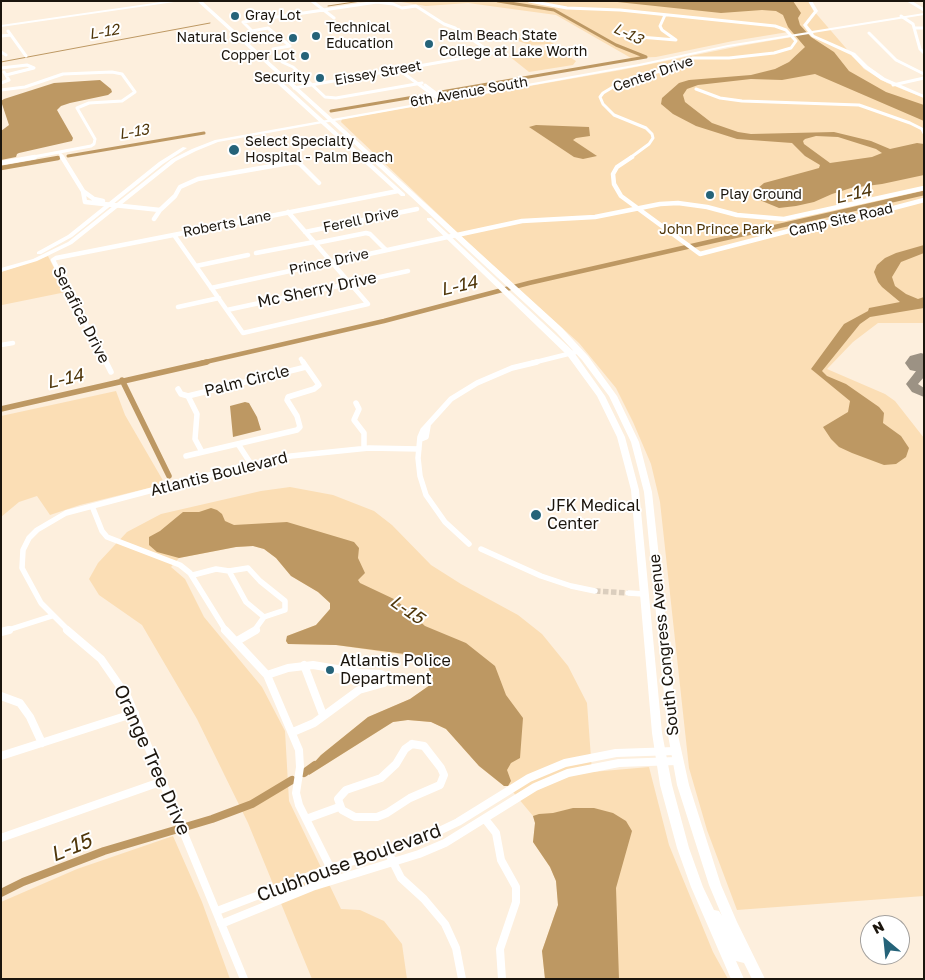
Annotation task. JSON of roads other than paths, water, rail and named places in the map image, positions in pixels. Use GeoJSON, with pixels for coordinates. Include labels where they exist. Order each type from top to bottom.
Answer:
{"type":"FeatureCollection","features":[{"type":"Feature","properties":{"kind":"main road"},"geometry":{"type":"LineString","coordinates":[[1,24],[90,14],[163,1]]}},
{"type":"Feature","properties":{"kind":"main road"},"geometry":{"type":"LineString","coordinates":[[1,24],[50,16],[179,1]]}},
{"type":"Feature","properties":{"kind":"main road","name":"South Congress Avenue"},"geometry":{"type":"LineString","coordinates":[[192,1],[319,120],[392,185],[412,196],[507,282],[512,292]]}},
{"type":"Feature","properties":{"kind":"main road","name":"South Congress Avenue"},"geometry":{"type":"LineString","coordinates":[[199,1],[328,118],[402,190],[417,209],[454,236],[497,284],[512,292],[559,330],[575,352],[613,396],[628,424],[640,455],[648,492],[676,756],[702,850],[715,885],[759,979]]}},
{"type":"Feature","properties":{"kind":"main road"},"geometry":{"type":"LineString","coordinates":[[28,22],[50,16]]}},
{"type":"Feature","properties":{"kind":"main road","name":"South Congress Avenue"},"geometry":{"type":"LineString","coordinates":[[575,352],[601,396],[621,437],[635,490],[660,756],[682,848],[704,904],[738,979]]}},
{"type":"Feature","properties":{"kind":"main road"},"geometry":{"type":"LineString","coordinates":[[621,437],[630,442],[642,483],[648,492]]}},
{"type":"Feature","properties":{"kind":"main road"},"geometry":{"type":"LineString","coordinates":[[644,594],[651,599],[654,606],[659,646],[666,660]]}},
{"type":"Feature","properties":{"kind":"main road"},"geometry":{"type":"LineString","coordinates":[[704,904],[715,916],[735,956],[748,958]]}},
{"type":"Feature","properties":{"kind":"street"},"geometry":{"type":"LineString","coordinates":[[312,1],[336,18]]}},
{"type":"Feature","properties":{"kind":"street"},"geometry":{"type":"LineString","coordinates":[[317,1],[325,10]]}},
{"type":"Feature","properties":{"kind":"street","name":"Center Drive"},"geometry":{"type":"LineString","coordinates":[[529,1],[586,9],[775,26],[786,30],[796,42],[791,48],[774,53],[729,58],[693,58],[670,68],[618,84],[603,93],[601,100],[608,110],[620,118],[646,128],[652,134],[652,141],[617,167],[613,174],[614,184],[620,196],[700,254]]}},
{"type":"Feature","properties":{"kind":"street"},"geometry":{"type":"LineString","coordinates":[[810,1],[816,12],[805,25],[814,36],[853,54],[872,72],[893,85],[924,97]]}},
{"type":"Feature","properties":{"kind":"street"},"geometry":{"type":"LineString","coordinates":[[909,1],[924,12]]}},
{"type":"Feature","properties":{"kind":"street","name":"Eissey Street"},"geometry":{"type":"LineString","coordinates":[[294,88],[492,54],[455,28],[444,24],[419,7],[402,8],[394,4],[380,2],[325,10]]}},
{"type":"Feature","properties":{"kind":"street"},"geometry":{"type":"LineString","coordinates":[[325,10],[243,22],[252,30],[268,28],[290,46],[273,49],[282,62],[293,67],[323,96],[333,98],[420,83]]}},
{"type":"Feature","properties":{"kind":"street","name":"6th Avenue South"},"geometry":{"type":"LineString","coordinates":[[52,253],[77,239],[168,164],[194,150],[234,137],[328,118],[620,66],[725,44],[924,12]]}},
{"type":"Feature","properties":{"kind":"street"},"geometry":{"type":"LineString","coordinates":[[616,35],[676,40],[662,30],[660,26],[665,15]]}},
{"type":"Feature","properties":{"kind":"street"},"geometry":{"type":"LineString","coordinates":[[902,17],[914,24],[921,51],[924,53]]}},
{"type":"Feature","properties":{"kind":"street"},"geometry":{"type":"LineString","coordinates":[[914,28],[924,28]]}},
{"type":"Feature","properties":{"kind":"street"},"geometry":{"type":"LineString","coordinates":[[1,36],[10,33],[26,56]]}},
{"type":"Feature","properties":{"kind":"street"},"geometry":{"type":"LineString","coordinates":[[870,33],[896,60],[924,74]]}},
{"type":"Feature","properties":{"kind":"street"},"geometry":{"type":"LineString","coordinates":[[918,39],[923,40]]}},
{"type":"Feature","properties":{"kind":"street"},"geometry":{"type":"LineString","coordinates":[[1,52],[6,55]]}},
{"type":"Feature","properties":{"kind":"street"},"geometry":{"type":"LineString","coordinates":[[1,83],[9,80],[1,68],[27,65],[34,68],[6,75]]}},
{"type":"Feature","properties":{"kind":"street"},"geometry":{"type":"LineString","coordinates":[[401,69],[439,98]]}},
{"type":"Feature","properties":{"kind":"street"},"geometry":{"type":"LineString","coordinates":[[1,90],[25,86],[63,74],[112,72],[122,74],[135,90],[134,94],[122,101],[89,103],[79,106],[76,110],[96,141],[87,148],[1,163]]}},
{"type":"Feature","properties":{"kind":"street"},"geometry":{"type":"LineString","coordinates":[[893,85],[924,78]]}},
{"type":"Feature","properties":{"kind":"street"},"geometry":{"type":"LineString","coordinates":[[696,89],[720,98],[742,101],[859,105],[922,129],[924,133]]}},
{"type":"Feature","properties":{"kind":"street","name":"6th Avenue South"},"geometry":{"type":"LineString","coordinates":[[52,253],[70,236],[161,163],[186,147],[228,134],[319,120]]}},
{"type":"Feature","properties":{"kind":"street"},"geometry":{"type":"LineString","coordinates":[[60,153],[83,191],[97,200],[111,204]]}},
{"type":"Feature","properties":{"kind":"street"},"geometry":{"type":"LineString","coordinates":[[154,220],[160,210],[175,196],[180,187],[190,182],[298,162],[319,183]]}},
{"type":"Feature","properties":{"kind":"street","name":"Prince Drive"},"geometry":{"type":"LineString","coordinates":[[212,288],[519,223],[599,218],[678,203],[707,207],[737,215],[784,219],[924,188]]}},
{"type":"Feature","properties":{"kind":"street","name":"Roberts Lane"},"geometry":{"type":"LineString","coordinates":[[52,253],[174,235],[402,190]]}},
{"type":"Feature","properties":{"kind":"street"},"geometry":{"type":"LineString","coordinates":[[83,191],[85,202],[160,210]]}},
{"type":"Feature","properties":{"kind":"street","name":"Camp Site Road"},"geometry":{"type":"LineString","coordinates":[[700,254],[808,226],[871,214],[924,200]]}},
{"type":"Feature","properties":{"kind":"street","name":"Ferell Drive"},"geometry":{"type":"LineString","coordinates":[[305,232],[417,209]]}},
{"type":"Feature","properties":{"kind":"street"},"geometry":{"type":"LineString","coordinates":[[174,235],[243,333],[368,304],[288,212]]}},
{"type":"Feature","properties":{"kind":"street"},"geometry":{"type":"LineString","coordinates":[[256,253],[366,233],[370,234],[386,250]]}},
{"type":"Feature","properties":{"kind":"street"},"geometry":{"type":"LineString","coordinates":[[1,265],[52,253]]}},
{"type":"Feature","properties":{"kind":"street"},"geometry":{"type":"LineString","coordinates":[[1,270],[52,253]]}},
{"type":"Feature","properties":{"kind":"street","name":"Serafica Drive"},"geometry":{"type":"LineString","coordinates":[[52,253],[53,260],[111,372]]}},
{"type":"Feature","properties":{"kind":"street"},"geometry":{"type":"LineString","coordinates":[[196,266],[248,255]]}},
{"type":"Feature","properties":{"kind":"street","name":"Mc Sherry Drive"},"geometry":{"type":"LineString","coordinates":[[227,310],[408,271]]}},
{"type":"Feature","properties":{"kind":"street"},"geometry":{"type":"LineString","coordinates":[[178,307],[219,298]]}},
{"type":"Feature","properties":{"kind":"street"},"geometry":{"type":"LineString","coordinates":[[1,345],[13,343]]}},
{"type":"Feature","properties":{"kind":"street"},"geometry":{"type":"LineString","coordinates":[[469,544],[445,522],[426,495],[420,476],[419,450],[421,439],[426,437],[428,426],[452,400],[477,383],[512,368],[575,352]]}},
{"type":"Feature","properties":{"kind":"street","name":"Palm Circle"},"geometry":{"type":"LineString","coordinates":[[186,456],[297,430],[300,427],[298,416],[287,400],[288,397],[314,389],[318,385],[301,360]]}},
{"type":"Feature","properties":{"kind":"street","name":"Palm Circle"},"geometry":{"type":"LineString","coordinates":[[178,389],[181,394],[188,396],[306,366]]}},
{"type":"Feature","properties":{"kind":"street","name":"Palm Circle"},"geometry":{"type":"LineString","coordinates":[[188,396],[197,414],[195,439],[202,452]]}},
{"type":"Feature","properties":{"kind":"street"},"geometry":{"type":"LineString","coordinates":[[356,403],[359,409],[354,420],[364,433],[364,448]]}},
{"type":"Feature","properties":{"kind":"street"},"geometry":{"type":"LineString","coordinates":[[238,444],[251,464]]}},
{"type":"Feature","properties":{"kind":"street","name":"Atlantis Boulevard"},"geometry":{"type":"LineString","coordinates":[[29,538],[44,524],[58,517],[92,506],[251,464],[313,452],[364,448],[419,450]]}},
{"type":"Feature","properties":{"kind":"street"},"geometry":{"type":"LineString","coordinates":[[92,506],[102,531],[107,537],[180,565],[193,575],[226,631],[268,675],[277,702],[293,732],[301,758],[297,798],[336,878]]}},
{"type":"Feature","properties":{"kind":"street","name":"Orange Tree Drive"},"geometry":{"type":"LineString","coordinates":[[29,538],[23,550],[22,568],[34,592],[52,616],[106,665],[120,684],[135,713],[244,979]]}},
{"type":"Feature","properties":{"kind":"street"},"geometry":{"type":"LineString","coordinates":[[481,549],[541,576],[570,586],[595,591]]}},
{"type":"Feature","properties":{"kind":"street"},"geometry":{"type":"LineString","coordinates":[[193,575],[216,569],[229,570],[244,567],[251,569],[260,581],[285,601],[285,610],[264,617],[256,630],[237,641]]}},
{"type":"Feature","properties":{"kind":"street"},"geometry":{"type":"LineString","coordinates":[[229,570],[246,602],[264,617]]}},
{"type":"Feature","properties":{"kind":"street"},"geometry":{"type":"LineString","coordinates":[[628,593],[644,594]]}},
{"type":"Feature","properties":{"kind":"street"},"geometry":{"type":"LineString","coordinates":[[1,632],[52,616]]}},
{"type":"Feature","properties":{"kind":"street"},"geometry":{"type":"LineString","coordinates":[[304,665],[323,715]]}},
{"type":"Feature","properties":{"kind":"street"},"geometry":{"type":"LineString","coordinates":[[268,675],[288,668],[312,665],[361,673],[381,674],[388,678],[384,683],[359,690],[314,723],[293,732]]}},
{"type":"Feature","properties":{"kind":"street"},"geometry":{"type":"LineString","coordinates":[[1,696],[20,703],[30,717],[42,743]]}},
{"type":"Feature","properties":{"kind":"street"},"geometry":{"type":"LineString","coordinates":[[1,756],[135,713]]}},
{"type":"Feature","properties":{"kind":"street"},"geometry":{"type":"LineString","coordinates":[[412,744],[424,746],[443,771],[443,782],[436,788],[410,798],[382,816],[360,818],[350,816],[339,807],[338,799],[346,790],[381,778],[396,764],[404,749],[412,744]]}},
{"type":"Feature","properties":{"kind":"street","name":"Clubhouse Boulevard"},"geometry":{"type":"LineString","coordinates":[[217,911],[330,868],[412,844],[440,832],[529,778],[556,767],[603,755],[676,756]]}},
{"type":"Feature","properties":{"kind":"street","name":"Clubhouse Boulevard"},"geometry":{"type":"LineString","coordinates":[[221,924],[336,878],[393,863],[445,843],[536,788],[568,773],[660,756]]}},
{"type":"Feature","properties":{"kind":"street"},"geometry":{"type":"LineString","coordinates":[[1,838],[163,781]]}},
{"type":"Feature","properties":{"kind":"street"},"geometry":{"type":"LineString","coordinates":[[306,819],[339,807]]}},
{"type":"Feature","properties":{"kind":"street"},"geometry":{"type":"LineString","coordinates":[[485,819],[496,833],[501,860],[516,887],[516,902],[500,949],[502,979]]}},
{"type":"Feature","properties":{"kind":"street"},"geometry":{"type":"LineString","coordinates":[[388,852],[401,878],[424,899],[444,924],[456,948],[462,979]]}},
{"type":"Feature","properties":{"kind":"water"},"geometry":{"type":"Polygon","coordinates":[[[608,1],[793,1],[801,13],[798,18],[800,25],[811,37],[834,52],[849,71],[886,92],[924,105],[924,121],[815,74],[782,80],[751,79],[698,85],[687,89],[683,95],[685,102],[712,123],[738,132],[751,134],[834,132],[871,141],[890,149],[917,143],[924,144],[924,175],[851,188],[814,202],[796,206],[779,208],[755,196],[757,189],[764,183],[819,168],[820,165],[805,156],[792,143],[737,139],[696,126],[673,114],[661,104],[662,98],[679,83],[689,80],[751,75],[775,69],[789,62],[805,47],[788,27],[783,15],[776,11],[762,10],[721,13],[608,1]],[[816,136],[803,141],[804,144],[830,163],[872,157],[882,153],[876,149],[838,137],[816,136]]]}},
{"type":"Feature","properties":{"kind":"water"},"geometry":{"type":"Polygon","coordinates":[[[100,80],[112,92],[108,95],[70,103],[61,106],[57,110],[73,138],[72,141],[19,153],[16,157],[1,160],[1,131],[9,125],[1,101],[54,83],[100,80]]]}},
{"type":"Feature","properties":{"kind":"water"},"geometry":{"type":"Polygon","coordinates":[[[536,125],[589,127],[590,136],[573,140],[597,156],[583,159],[574,157],[529,127],[536,125]]]}},
{"type":"Feature","properties":{"kind":"water"},"geometry":{"type":"Polygon","coordinates":[[[924,245],[924,253],[901,262],[892,277],[895,286],[906,294],[918,299],[924,297],[924,308],[870,317],[860,324],[822,371],[827,376],[846,384],[879,407],[884,413],[883,423],[901,436],[909,448],[906,457],[896,464],[884,465],[839,447],[831,439],[823,427],[848,412],[850,401],[811,369],[844,324],[868,311],[869,308],[900,302],[878,282],[874,272],[877,265],[885,258],[896,253],[924,245]]]}},
{"type":"Feature","properties":{"kind":"water"},"geometry":{"type":"Polygon","coordinates":[[[245,402],[249,403],[257,417],[261,430],[233,437],[230,406],[245,402]]]}},
{"type":"Feature","properties":{"kind":"water"},"geometry":{"type":"Polygon","coordinates":[[[211,508],[222,514],[225,521],[234,525],[287,522],[354,542],[359,548],[358,558],[365,573],[358,580],[360,583],[396,600],[425,626],[466,643],[495,666],[506,695],[523,718],[520,758],[511,763],[507,770],[511,781],[508,786],[504,786],[479,766],[446,729],[431,722],[408,720],[393,722],[309,775],[311,766],[321,755],[368,717],[410,699],[430,685],[433,680],[425,658],[336,645],[288,644],[286,641],[287,636],[316,625],[330,609],[330,603],[318,592],[291,576],[276,558],[264,549],[253,546],[236,547],[179,558],[157,552],[149,545],[149,537],[160,531],[183,512],[199,512],[211,508]]]}},
{"type":"Feature","properties":{"kind":"water"},"geometry":{"type":"Polygon","coordinates":[[[573,808],[594,808],[613,813],[626,821],[632,831],[616,888],[619,979],[545,979],[542,951],[558,905],[556,881],[550,867],[533,842],[535,823],[533,816],[573,808]]]}},
{"type":"Feature","properties":{"kind":"waterway","name":"L-12"},"geometry":{"type":"LineString","coordinates":[[328,6],[361,1]]}},
{"type":"Feature","properties":{"kind":"waterway","name":"L-13"},"geometry":{"type":"LineString","coordinates":[[441,92],[646,57],[616,45],[554,10],[498,1]]}},
{"type":"Feature","properties":{"kind":"waterway","name":"L-12"},"geometry":{"type":"LineString","coordinates":[[1,62],[210,23]]}},
{"type":"Feature","properties":{"kind":"waterway","name":"L-13"},"geometry":{"type":"LineString","coordinates":[[331,111],[426,95]]}},
{"type":"Feature","properties":{"kind":"waterway","name":"L-13"},"geometry":{"type":"LineString","coordinates":[[68,156],[204,133]]}},
{"type":"Feature","properties":{"kind":"waterway","name":"L-13"},"geometry":{"type":"LineString","coordinates":[[1,168],[58,158]]}},
{"type":"Feature","properties":{"kind":"waterway","name":"L-14"},"geometry":{"type":"LineString","coordinates":[[201,363],[384,321],[529,283],[924,193]]}},
{"type":"Feature","properties":{"kind":"waterway","name":"L-14"},"geometry":{"type":"LineString","coordinates":[[123,381],[207,362]]}},
{"type":"Feature","properties":{"kind":"waterway","name":"L-14"},"geometry":{"type":"LineString","coordinates":[[1,409],[123,381]]}},
{"type":"Feature","properties":{"kind":"waterway","name":"L-15"},"geometry":{"type":"LineString","coordinates":[[123,381],[169,476]]}},
{"type":"Feature","properties":{"kind":"waterway","name":"L-15"},"geometry":{"type":"LineString","coordinates":[[304,773],[315,765]]}},
{"type":"Feature","properties":{"kind":"waterway","name":"L-15"},"geometry":{"type":"LineString","coordinates":[[1,893],[23,882],[104,851],[212,819],[252,804],[292,780]]}},
{"type":"Feature","properties":{"kind":"tunnel"},"geometry":{"type":"LineString","coordinates":[[595,591],[628,593]]}},
{"type":"Feature","properties":{"kind":"place","name":"Gray Lot"},"geometry":{"type":"Point","coordinates":[235,16]}},
{"type":"Feature","properties":{"kind":"place","name":"Technical Education"},"geometry":{"type":"Point","coordinates":[316,36]}},
{"type":"Feature","properties":{"kind":"place","name":"Natural Science"},"geometry":{"type":"Point","coordinates":[293,38]}},
{"type":"Feature","properties":{"kind":"place","name":"Palm Beach State College at Lake Worth"},"geometry":{"type":"Point","coordinates":[429,44]}},
{"type":"Feature","properties":{"kind":"place","name":"Copper Lot"},"geometry":{"type":"Point","coordinates":[305,56]}},
{"type":"Feature","properties":{"kind":"place","name":"Security"},"geometry":{"type":"Point","coordinates":[320,78]}},
{"type":"Feature","properties":{"kind":"place","name":"Select Specialty Hospital - Palm Beach"},"geometry":{"type":"Point","coordinates":[234,150]}},
{"type":"Feature","properties":{"kind":"place","name":"Play Ground"},"geometry":{"type":"Point","coordinates":[710,195]}},
{"type":"Feature","properties":{"kind":"place","name":"JFK Medical Center"},"geometry":{"type":"Point","coordinates":[536,515]}},
{"type":"Feature","properties":{"kind":"place","name":"Atlantis Police Department"},"geometry":{"type":"Point","coordinates":[330,670]}},
{"type":"Feature","properties":{"kind":"park label","name":"John Prince Park"},"geometry":{"type":"Point","coordinates":[716,230]}}]}
